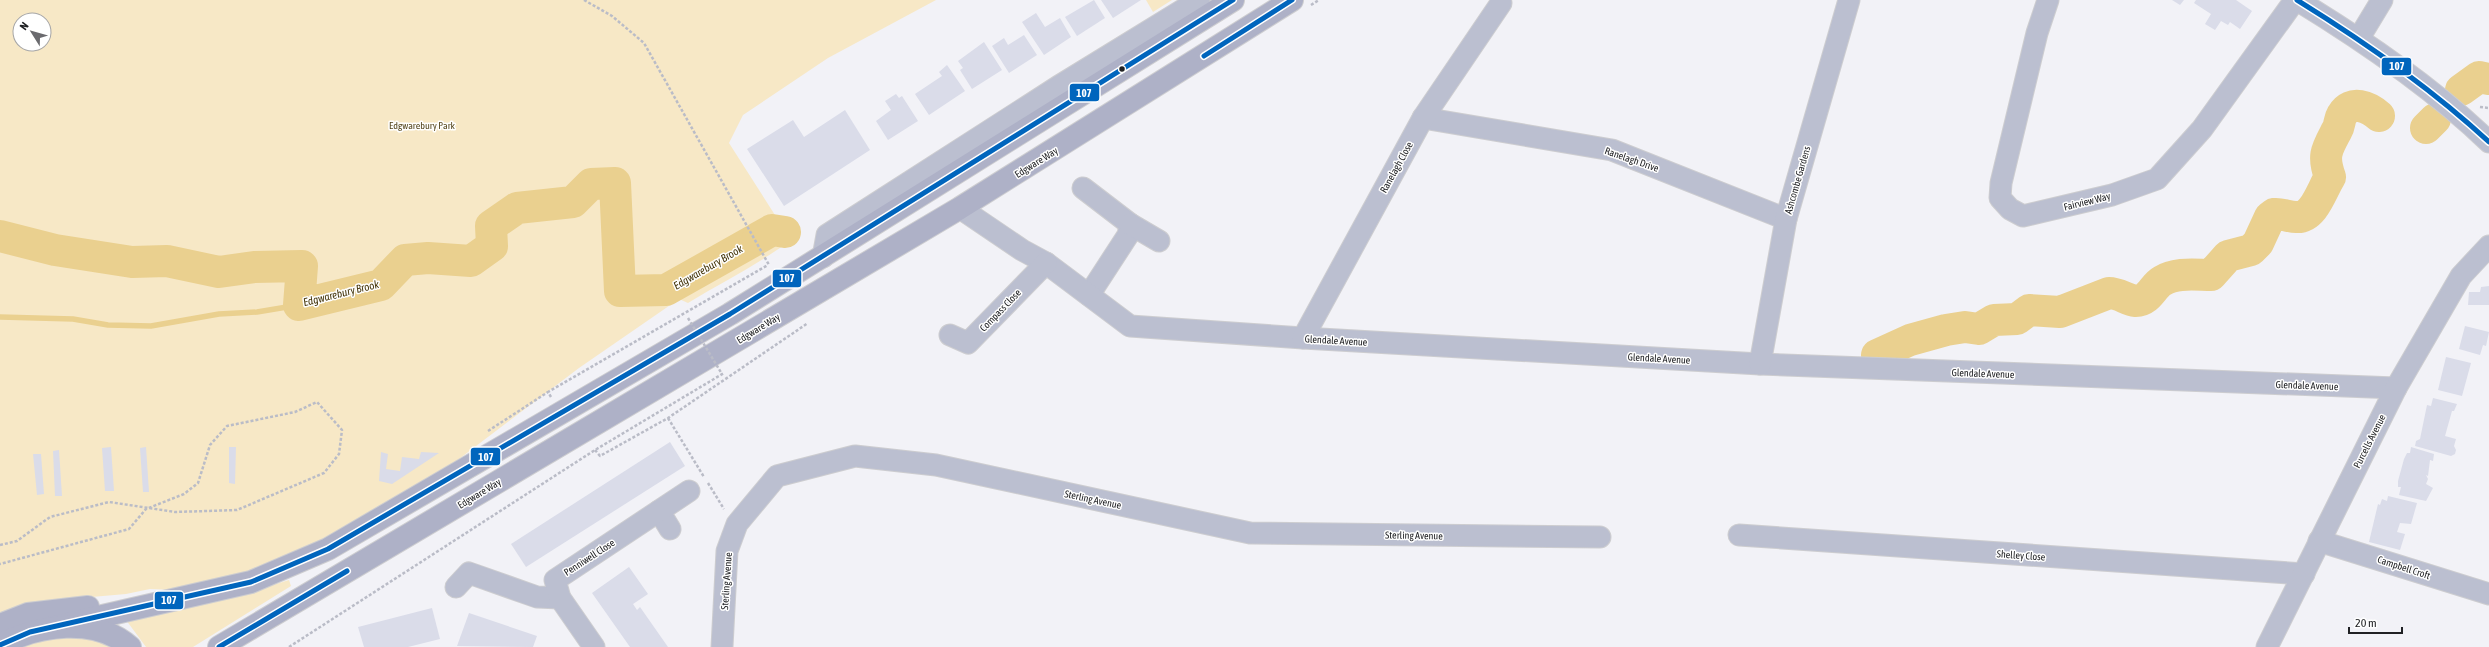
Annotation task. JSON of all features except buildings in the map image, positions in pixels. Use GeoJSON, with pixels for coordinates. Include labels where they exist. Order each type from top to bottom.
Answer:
{"type":"FeatureCollection","features":[{"type":"Feature","properties":{"kind":"highway"},"geometry":{"type":"LineString","coordinates":[[0,645],[30,632],[177,598],[218,591],[251,582],[328,549],[730,314],[1232,0]]}},
{"type":"Feature","properties":{"kind":"highway","name":"Edgware Way"},"geometry":{"type":"LineString","coordinates":[[219,647],[960,208],[1292,0]]}},
{"type":"Feature","properties":{"kind":"highway"},"geometry":{"type":"LineString","coordinates":[[0,625],[28,614],[149,599],[177,598]]}},
{"type":"Feature","properties":{"kind":"highway"},"geometry":{"type":"LineString","coordinates":[[50,628],[96,629],[116,636],[130,647]]}},
{"type":"Feature","properties":{"kind":"street"},"geometry":{"type":"LineString","coordinates":[[823,257],[827,235],[1059,86],[1199,0]]}},
{"type":"Feature","properties":{"kind":"street","name":"Ashcombe Gardens"},"geometry":{"type":"LineString","coordinates":[[1760,364],[1786,219],[1850,0]]}},
{"type":"Feature","properties":{"kind":"street","name":"Fairview Way"},"geometry":{"type":"LineString","coordinates":[[2048,0],[2037,33],[2001,183],[2000,198],[2010,209],[2023,216],[2112,195],[2157,179],[2202,129],[2296,0]]}},
{"type":"Feature","properties":{"kind":"street"},"geometry":{"type":"LineString","coordinates":[[2296,0],[2359,38],[2467,121],[2489,142]]}},
{"type":"Feature","properties":{"kind":"street"},"geometry":{"type":"LineString","coordinates":[[2359,38],[2382,0]]}},
{"type":"Feature","properties":{"kind":"street","name":"Ranelagh Close"},"geometry":{"type":"LineString","coordinates":[[1303,338],[1423,118],[1501,2]]}},
{"type":"Feature","properties":{"kind":"street","name":"Ranelagh Drive"},"geometry":{"type":"LineString","coordinates":[[1423,118],[1612,150],[1786,219]]}},
{"type":"Feature","properties":{"kind":"street"},"geometry":{"type":"LineString","coordinates":[[1083,188],[1130,224],[1159,241]]}},
{"type":"Feature","properties":{"kind":"street","name":"Glendale Avenue"},"geometry":{"type":"LineString","coordinates":[[960,208],[1022,250],[1046,263],[1130,326],[1303,338],[1760,364],[2396,388]]}},
{"type":"Feature","properties":{"kind":"street"},"geometry":{"type":"LineString","coordinates":[[1089,295],[1128,235],[1130,224]]}},
{"type":"Feature","properties":{"kind":"street","name":"Purcells Avenue"},"geometry":{"type":"LineString","coordinates":[[2267,647],[2396,388],[2461,276],[2489,246]]}},
{"type":"Feature","properties":{"kind":"street","name":"Compass Close"},"geometry":{"type":"LineString","coordinates":[[950,335],[968,343],[1046,263]]}},
{"type":"Feature","properties":{"kind":"street","name":"Sterling Avenue"},"geometry":{"type":"LineString","coordinates":[[722,647],[727,551],[737,524],[777,476],[855,456],[936,465],[1250,533],[1600,537]]}},
{"type":"Feature","properties":{"kind":"street","name":"Penniwell Close"},"geometry":{"type":"LineString","coordinates":[[594,647],[560,598],[555,580],[689,491]]}},
{"type":"Feature","properties":{"kind":"street"},"geometry":{"type":"LineString","coordinates":[[659,511],[670,528]]}},
{"type":"Feature","properties":{"kind":"street","name":"Shelley Close"},"geometry":{"type":"LineString","coordinates":[[1739,535],[2304,574]]}},
{"type":"Feature","properties":{"kind":"street","name":"Campbell Croft"},"geometry":{"type":"LineString","coordinates":[[2319,540],[2489,594]]}},
{"type":"Feature","properties":{"kind":"street"},"geometry":{"type":"LineString","coordinates":[[456,587],[469,573],[537,596],[560,598]]}},
{"type":"Feature","properties":{"kind":"path"},"geometry":{"type":"LineString","coordinates":[[584,0],[612,16],[644,43],[769,265]]}},
{"type":"Feature","properties":{"kind":"path"},"geometry":{"type":"LineString","coordinates":[[553,402],[548,392],[776,260]]}},
{"type":"Feature","properties":{"kind":"path"},"geometry":{"type":"LineString","coordinates":[[289,647],[594,450],[722,374],[688,318]]}},
{"type":"Feature","properties":{"kind":"path"},"geometry":{"type":"LineString","coordinates":[[0,545],[17,541],[50,517],[109,502],[146,509],[175,512],[237,510],[324,473],[339,454],[342,430],[317,402],[295,412],[227,426],[210,445],[198,483],[184,494],[146,509],[129,529],[0,564]]}},
{"type":"Feature","properties":{"kind":"path"},"geometry":{"type":"LineString","coordinates":[[668,418],[722,506],[737,524]]}},
{"type":"Feature","properties":{"kind":"green space","name":"Edgwarebury Park"},"geometry":{"type":"Polygon","coordinates":[[[0,0],[936,0],[828,58],[743,115],[729,143],[791,240],[779,249],[688,303],[679,299],[579,368],[372,525],[286,569],[178,590],[150,589],[126,594],[57,600],[0,615],[0,0]]]}},
{"type":"Feature","properties":{"kind":"green space"},"geometry":{"type":"Polygon","coordinates":[[[1146,0],[1172,0],[1153,12],[1146,0]]]}},
{"type":"Feature","properties":{"kind":"green space"},"geometry":{"type":"Polygon","coordinates":[[[289,580],[291,586],[193,647],[146,647],[126,620],[208,603],[289,580]]]}},
{"type":"Feature","properties":{"kind":"green space"},"geometry":{"type":"Polygon","coordinates":[[[93,636],[110,647],[16,647],[31,638],[93,636]]]}},
{"type":"Feature","properties":{"kind":"waterway","name":"Edgwarebury Brook"},"geometry":{"type":"LineString","coordinates":[[2461,90],[2479,77],[2489,79]]}},
{"type":"Feature","properties":{"kind":"waterway","name":"Edgwarebury Brook"},"geometry":{"type":"LineString","coordinates":[[1877,355],[1910,340],[1946,330],[1965,327],[1979,329],[1994,320],[2017,319],[2029,310],[2060,312],[2109,293],[2136,301],[2144,299],[2159,283],[2173,276],[2211,275],[2228,256],[2251,250],[2258,243],[2270,217],[2274,214],[2296,217],[2308,213],[2313,208],[2330,177],[2326,163],[2328,147],[2338,128],[2341,117],[2346,110],[2350,107],[2360,106],[2379,116]]}},
{"type":"Feature","properties":{"kind":"waterway","name":"Edgwarebury Brook"},"geometry":{"type":"LineString","coordinates":[[2426,128],[2435,119]]}},
{"type":"Feature","properties":{"kind":"waterway","name":"Edgwarebury Brook"},"geometry":{"type":"LineString","coordinates":[[0,236],[55,250],[132,262],[167,261],[219,272],[254,267],[302,266],[299,305],[381,285],[405,260],[428,258],[471,261],[492,246],[491,226],[517,208],[573,202],[591,184],[615,183],[620,291],[666,290],[753,241]]}},
{"type":"Feature","properties":{"kind":"waterway","name":"Edgwarebury Brook"},"geometry":{"type":"LineString","coordinates":[[758,238],[772,230],[785,232]]}},
{"type":"Feature","properties":{"kind":"waterway"},"geometry":{"type":"LineString","coordinates":[[0,317],[73,319],[108,325],[151,326],[219,314],[257,312],[299,305]]}},
{"type":"Feature","properties":{"kind":"transit line","name":"107"},"geometry":{"type":"LineString","coordinates":[[0,645],[30,632],[251,582],[328,549],[730,314],[1233,0]]}},
{"type":"Feature","properties":{"kind":"transit line","name":"107"},"geometry":{"type":"LineString","coordinates":[[1204,56],[1292,0]]}},
{"type":"Feature","properties":{"kind":"transit line","name":"107"},"geometry":{"type":"LineString","coordinates":[[2297,0],[2396,66],[2444,103],[2489,142]]}},
{"type":"Feature","properties":{"kind":"transit line","name":"107"},"geometry":{"type":"LineString","coordinates":[[219,647],[347,571]]}}]}
